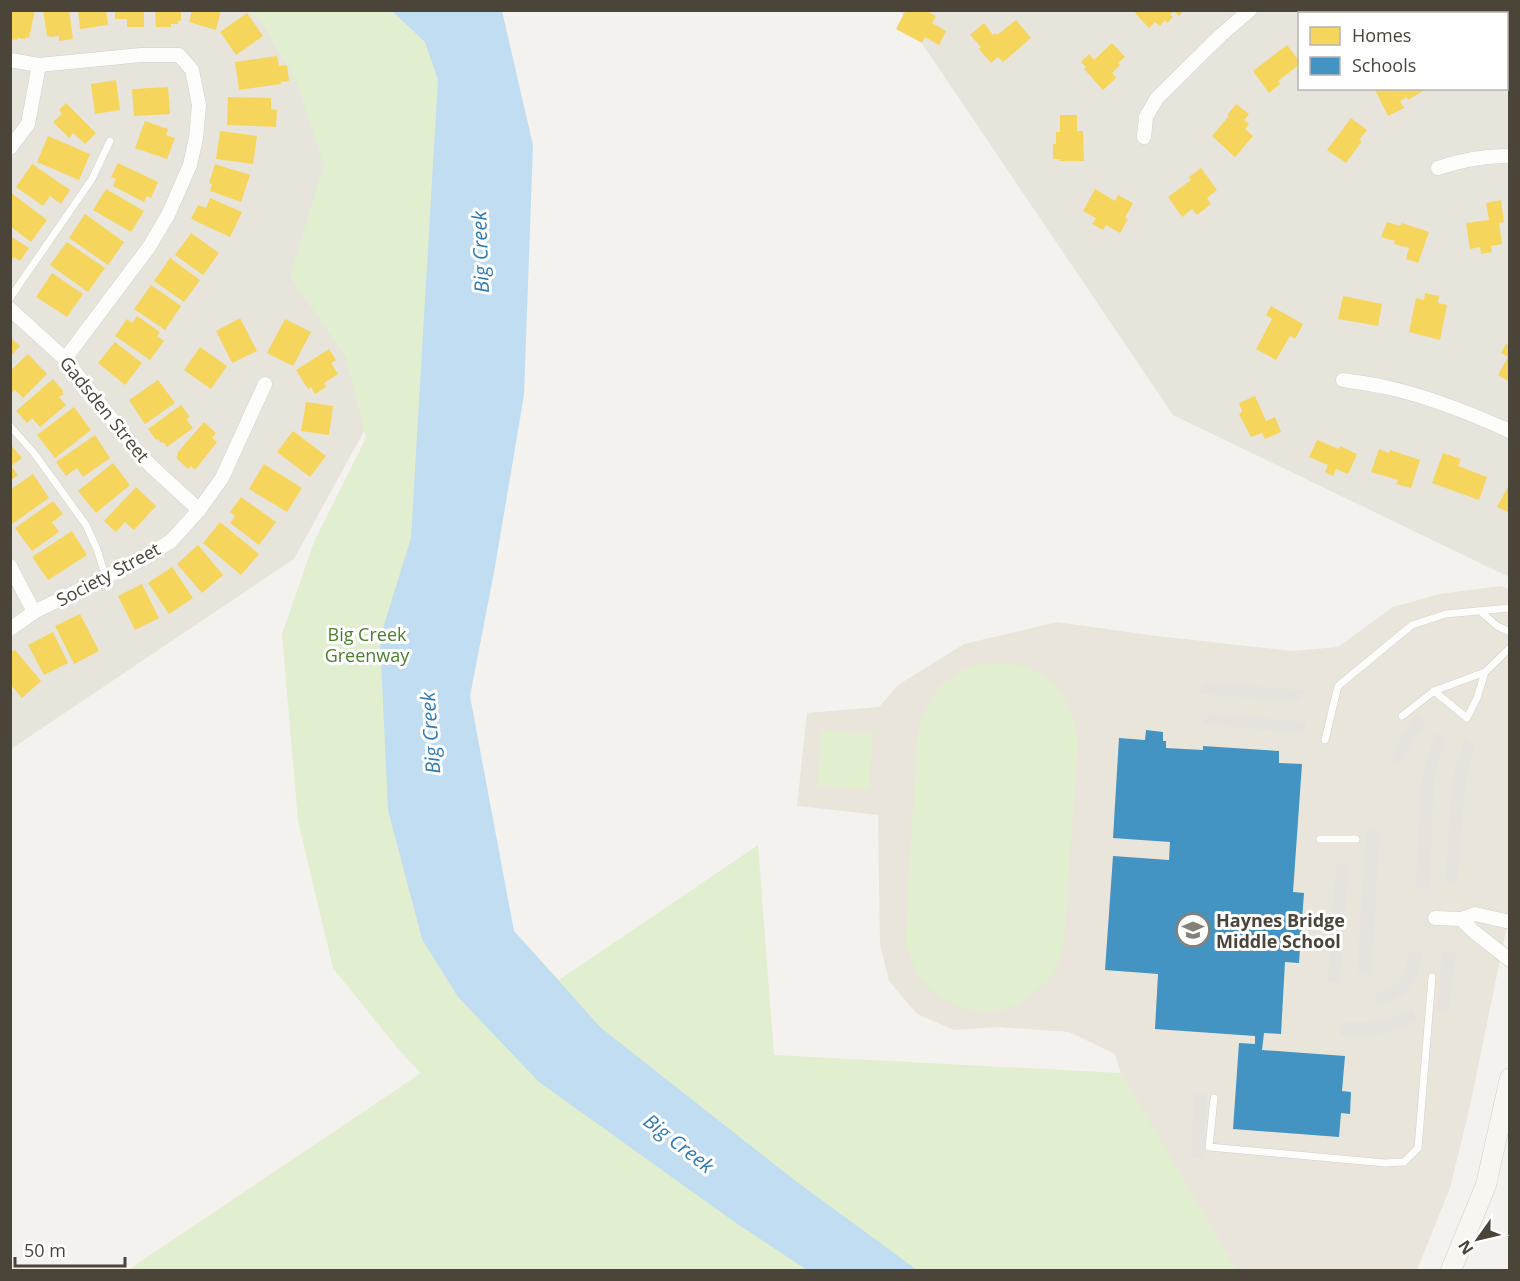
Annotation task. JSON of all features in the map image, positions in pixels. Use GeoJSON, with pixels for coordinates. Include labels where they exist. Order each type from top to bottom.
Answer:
{"type":"FeatureCollection","features":[{"type":"Feature","properties":{"kind":"main road"},"geometry":{"type":"LineString","coordinates":[[1451,1270],[1486,1185],[1509,1077]]}},
{"type":"Feature","properties":{"kind":"street"},"geometry":{"type":"LineString","coordinates":[[1144,137],[1146,117],[1157,98],[1250,10]]}},
{"type":"Feature","properties":{"kind":"street"},"geometry":{"type":"LineString","coordinates":[[10,60],[39,64],[141,55],[179,55],[192,70],[199,105],[196,138],[190,165],[168,215],[149,247],[65,359]]}},
{"type":"Feature","properties":{"kind":"street"},"geometry":{"type":"LineString","coordinates":[[10,148],[28,124],[39,64]]}},
{"type":"Feature","properties":{"kind":"street"},"geometry":{"type":"LineString","coordinates":[[1438,168],[1461,160],[1485,156],[1509,156]]}},
{"type":"Feature","properties":{"kind":"street","name":"Gadsden Street"},"geometry":{"type":"LineString","coordinates":[[10,309],[65,359],[132,445],[151,466],[199,510]]}},
{"type":"Feature","properties":{"kind":"street"},"geometry":{"type":"LineString","coordinates":[[1343,380],[1386,387],[1439,403],[1509,431]]}},
{"type":"Feature","properties":{"kind":"street","name":"Society Street"},"geometry":{"type":"LineString","coordinates":[[10,629],[34,612],[141,560],[171,541],[199,510],[222,478],[265,384]]}},
{"type":"Feature","properties":{"kind":"street"},"geometry":{"type":"LineString","coordinates":[[10,566],[34,612]]}},
{"type":"Feature","properties":{"kind":"street"},"geometry":{"type":"LineString","coordinates":[[1435,918],[1461,920],[1475,914],[1509,922]]}},
{"type":"Feature","properties":{"kind":"street"},"geometry":{"type":"LineString","coordinates":[[1461,920],[1509,960]]}},
{"type":"Feature","properties":{"kind":"lane"},"geometry":{"type":"LineString","coordinates":[[10,298],[92,179],[110,141]]}},
{"type":"Feature","properties":{"kind":"lane"},"geometry":{"type":"LineString","coordinates":[[10,426],[34,453],[86,525],[106,578]]}},
{"type":"Feature","properties":{"kind":"lane"},"geometry":{"type":"LineString","coordinates":[[1325,740],[1338,686],[1412,625],[1446,614],[1509,608]]}},
{"type":"Feature","properties":{"kind":"lane"},"geometry":{"type":"LineString","coordinates":[[1480,611],[1497,626],[1509,632]]}},
{"type":"Feature","properties":{"kind":"lane"},"geometry":{"type":"LineString","coordinates":[[1402,716],[1434,691],[1485,672],[1509,648]]}},
{"type":"Feature","properties":{"kind":"lane"},"geometry":{"type":"LineString","coordinates":[[1434,691],[1467,718],[1477,698],[1485,672]]}},
{"type":"Feature","properties":{"kind":"lane"},"geometry":{"type":"LineString","coordinates":[[1320,839],[1356,839]]}},
{"type":"Feature","properties":{"kind":"lane"},"geometry":{"type":"LineString","coordinates":[[1214,1098],[1209,1147],[1385,1163],[1404,1162],[1418,1148],[1432,977]]}},
{"type":"Feature","properties":{"kind":"shaded area"},"geometry":{"type":"Polygon","coordinates":[[[11,11],[316,11],[403,360],[294,559],[11,749],[11,11]]]}},
{"type":"Feature","properties":{"kind":"shaded area"},"geometry":{"type":"Polygon","coordinates":[[[900,11],[1509,11],[1509,577],[1173,415],[900,11]]]}},
{"type":"Feature","properties":{"kind":"shaded area","name":"Haynes Bridge Middle School"},"geometry":{"type":"Polygon","coordinates":[[[1501,586],[1509,589],[1509,916],[1470,1106],[1450,1188],[1417,1270],[1236,1270],[1121,1074],[1115,1054],[1069,1032],[998,1027],[954,1030],[917,1014],[889,981],[880,944],[878,815],[797,806],[807,713],[879,707],[898,685],[964,644],[1057,622],[1292,651],[1338,647],[1393,607],[1440,594],[1501,586]]]}},
{"type":"Feature","properties":{"kind":"shaded area"},"geometry":{"type":"Polygon","coordinates":[[[1205,682],[1306,690],[1297,701],[1199,694],[1205,682]]]}},
{"type":"Feature","properties":{"kind":"shaded area"},"geometry":{"type":"Polygon","coordinates":[[[1210,713],[1307,722],[1304,733],[1202,724],[1210,713]]]}},
{"type":"Feature","properties":{"kind":"shaded area"},"geometry":{"type":"Polygon","coordinates":[[[1417,713],[1426,722],[1412,741],[1402,763],[1391,762],[1401,736],[1417,713]]]}},
{"type":"Feature","properties":{"kind":"shaded area"},"geometry":{"type":"Polygon","coordinates":[[[1435,733],[1446,738],[1435,772],[1430,888],[1416,887],[1421,780],[1435,733]]]}},
{"type":"Feature","properties":{"kind":"shaded area"},"geometry":{"type":"Polygon","coordinates":[[[1465,739],[1475,746],[1465,790],[1457,883],[1445,883],[1452,785],[1465,739]]]}},
{"type":"Feature","properties":{"kind":"shaded area"},"geometry":{"type":"Polygon","coordinates":[[[1366,829],[1380,830],[1371,975],[1357,973],[1366,829]]]}},
{"type":"Feature","properties":{"kind":"shaded area"},"geometry":{"type":"Polygon","coordinates":[[[1336,865],[1349,865],[1344,932],[1331,932],[1336,865]]]}},
{"type":"Feature","properties":{"kind":"shaded area"},"geometry":{"type":"Polygon","coordinates":[[[1331,938],[1343,939],[1340,983],[1328,982],[1331,938]]]}},
{"type":"Feature","properties":{"kind":"shaded area"},"geometry":{"type":"Polygon","coordinates":[[[1408,951],[1423,951],[1418,975],[1405,993],[1392,1001],[1376,1003],[1376,993],[1397,984],[1406,971],[1408,951]]]}},
{"type":"Feature","properties":{"kind":"shaded area"},"geometry":{"type":"Polygon","coordinates":[[[1442,951],[1456,952],[1449,1012],[1437,1011],[1442,951]]]}},
{"type":"Feature","properties":{"kind":"shaded area"},"geometry":{"type":"Polygon","coordinates":[[[1412,1008],[1418,1019],[1397,1030],[1372,1035],[1340,1035],[1341,1022],[1371,1022],[1392,1018],[1412,1008]]]}},
{"type":"Feature","properties":{"kind":"shaded area"},"geometry":{"type":"Polygon","coordinates":[[[1194,1094],[1207,1094],[1204,1158],[1191,1158],[1194,1094]]]}},
{"type":"Feature","properties":{"kind":"green space","name":"Big Creek Greenway"},"geometry":{"type":"Polygon","coordinates":[[[247,11],[420,11],[460,91],[422,816],[514,931],[559,980],[758,845],[774,1055],[1121,1073],[1236,1270],[128,1270],[421,1073],[398,1049],[333,968],[298,821],[282,634],[314,542],[366,438],[346,358],[290,276],[324,164],[296,82],[261,21],[247,11]]]}},
{"type":"Feature","properties":{"kind":"green space"},"geometry":{"type":"Polygon","coordinates":[[[1014,663],[1041,675],[1059,690],[1069,706],[1077,734],[1064,945],[1052,975],[1034,992],[1007,1009],[985,1011],[956,1005],[930,989],[917,973],[905,940],[917,741],[928,704],[942,685],[963,670],[980,664],[1014,663]]]}},
{"type":"Feature","properties":{"kind":"green space"},"geometry":{"type":"Polygon","coordinates":[[[821,730],[873,734],[869,790],[817,786],[821,730]]]}},
{"type":"Feature","properties":{"kind":"water","name":"Big Creek"},"geometry":{"type":"Polygon","coordinates":[[[392,11],[502,11],[533,145],[524,395],[495,567],[470,696],[514,931],[601,1028],[793,1179],[917,1270],[807,1270],[736,1223],[539,1082],[458,997],[422,939],[388,810],[380,638],[411,538],[438,80],[425,42],[392,11]]]}},
{"type":"Feature","properties":{"kind":"building: Homes"},"geometry":{"type":"Polygon","coordinates":[[[10,10],[35,10],[29,38],[10,39],[10,10]]]}},
{"type":"Feature","properties":{"kind":"building: Homes"},"geometry":{"type":"Polygon","coordinates":[[[43,10],[69,10],[73,39],[59,41],[59,36],[47,36],[43,10]]]}},
{"type":"Feature","properties":{"kind":"building: Homes"},"geometry":{"type":"Polygon","coordinates":[[[78,10],[106,10],[108,25],[80,29],[78,10]]]}},
{"type":"Feature","properties":{"kind":"building: Homes"},"geometry":{"type":"Polygon","coordinates":[[[115,10],[144,10],[144,27],[127,27],[127,19],[115,19],[115,10]]]}},
{"type":"Feature","properties":{"kind":"building: Homes"},"geometry":{"type":"Polygon","coordinates":[[[155,10],[181,10],[181,21],[178,21],[178,24],[171,24],[171,27],[156,27],[155,10]]]}},
{"type":"Feature","properties":{"kind":"building: Homes"},"geometry":{"type":"Polygon","coordinates":[[[192,10],[221,10],[216,30],[189,22],[192,10]]]}},
{"type":"Feature","properties":{"kind":"building: Homes"},"geometry":{"type":"Polygon","coordinates":[[[906,10],[925,10],[936,16],[932,23],[946,31],[939,45],[925,37],[922,43],[896,29],[906,10]]]}},
{"type":"Feature","properties":{"kind":"building: Homes"},"geometry":{"type":"Polygon","coordinates":[[[1138,10],[1184,10],[1179,16],[1174,11],[1170,15],[1173,17],[1167,23],[1165,20],[1160,26],[1155,22],[1149,28],[1135,13],[1138,10]]]}},
{"type":"Feature","properties":{"kind":"building: Homes"},"geometry":{"type":"Polygon","coordinates":[[[247,13],[263,36],[236,55],[220,32],[247,13]]]}},
{"type":"Feature","properties":{"kind":"building: Homes"},"geometry":{"type":"Polygon","coordinates":[[[1016,20],[1031,38],[1003,62],[998,57],[991,63],[970,35],[984,23],[993,35],[995,33],[997,35],[1016,20]]]}},
{"type":"Feature","properties":{"kind":"building: Homes"},"geometry":{"type":"Polygon","coordinates":[[[1112,43],[1125,57],[1112,73],[1116,78],[1103,90],[1084,69],[1086,67],[1081,62],[1089,54],[1094,60],[1112,43]]]}},
{"type":"Feature","properties":{"kind":"building: Homes"},"geometry":{"type":"Polygon","coordinates":[[[1287,45],[1298,59],[1298,66],[1278,81],[1280,84],[1269,93],[1253,71],[1287,45]]]}},
{"type":"Feature","properties":{"kind":"building: Homes"},"geometry":{"type":"Polygon","coordinates":[[[277,56],[279,66],[287,65],[289,81],[239,90],[235,62],[277,56]]]}},
{"type":"Feature","properties":{"kind":"building: Homes"},"geometry":{"type":"Polygon","coordinates":[[[116,80],[120,110],[95,114],[91,84],[116,80]]]}},
{"type":"Feature","properties":{"kind":"building: Homes"},"geometry":{"type":"Polygon","coordinates":[[[168,87],[170,114],[134,116],[132,89],[168,87]]]}},
{"type":"Feature","properties":{"kind":"building: Homes"},"geometry":{"type":"Polygon","coordinates":[[[1375,90],[1425,90],[1408,100],[1407,97],[1400,101],[1404,108],[1388,116],[1375,90]]]}},
{"type":"Feature","properties":{"kind":"building: Homes"},"geometry":{"type":"Polygon","coordinates":[[[228,97],[271,98],[271,109],[277,110],[276,127],[227,125],[228,97]]]}},
{"type":"Feature","properties":{"kind":"building: Homes"},"geometry":{"type":"Polygon","coordinates":[[[66,103],[96,133],[85,144],[73,133],[69,138],[53,122],[62,114],[59,110],[66,103]]]}},
{"type":"Feature","properties":{"kind":"building: Homes"},"geometry":{"type":"Polygon","coordinates":[[[1236,104],[1249,114],[1244,120],[1249,124],[1245,129],[1253,136],[1235,157],[1212,136],[1236,104]]]}},
{"type":"Feature","properties":{"kind":"building: Homes"},"geometry":{"type":"Polygon","coordinates":[[[1060,115],[1077,115],[1077,131],[1083,131],[1084,161],[1053,159],[1056,132],[1060,132],[1060,115]]]}},
{"type":"Feature","properties":{"kind":"building: Homes"},"geometry":{"type":"Polygon","coordinates":[[[1351,118],[1367,130],[1346,163],[1327,150],[1351,118]]]}},
{"type":"Feature","properties":{"kind":"building: Homes"},"geometry":{"type":"Polygon","coordinates":[[[145,121],[168,129],[166,135],[175,138],[167,159],[135,148],[145,121]]]}},
{"type":"Feature","properties":{"kind":"building: Homes"},"geometry":{"type":"Polygon","coordinates":[[[220,131],[257,136],[253,164],[216,159],[220,131]]]}},
{"type":"Feature","properties":{"kind":"building: Homes"},"geometry":{"type":"Polygon","coordinates":[[[48,136],[90,154],[79,180],[37,162],[48,136]]]}},
{"type":"Feature","properties":{"kind":"building: Homes"},"geometry":{"type":"Polygon","coordinates":[[[118,163],[158,182],[151,198],[147,196],[144,202],[113,186],[116,179],[111,177],[118,163]]]}},
{"type":"Feature","properties":{"kind":"building: Homes"},"geometry":{"type":"Polygon","coordinates":[[[32,164],[70,190],[61,204],[50,196],[43,206],[16,187],[32,164]]]}},
{"type":"Feature","properties":{"kind":"building: Homes"},"geometry":{"type":"Polygon","coordinates":[[[215,164],[250,175],[241,202],[210,191],[212,184],[209,183],[215,164]]]}},
{"type":"Feature","properties":{"kind":"building: Homes"},"geometry":{"type":"Polygon","coordinates":[[[1201,168],[1217,190],[1207,198],[1211,204],[1197,215],[1192,209],[1182,217],[1168,197],[1191,180],[1189,177],[1201,168]]]}},
{"type":"Feature","properties":{"kind":"building: Homes"},"geometry":{"type":"Polygon","coordinates":[[[106,189],[144,211],[131,232],[93,210],[106,189]]]}},
{"type":"Feature","properties":{"kind":"building: Homes"},"geometry":{"type":"Polygon","coordinates":[[[1095,189],[1115,201],[1118,195],[1133,203],[1120,233],[1106,225],[1103,230],[1092,224],[1096,218],[1083,211],[1095,189]]]}},
{"type":"Feature","properties":{"kind":"building: Homes"},"geometry":{"type":"Polygon","coordinates":[[[10,192],[47,220],[31,242],[10,226],[10,192]]]}},
{"type":"Feature","properties":{"kind":"building: Homes"},"geometry":{"type":"Polygon","coordinates":[[[210,198],[242,212],[230,237],[191,219],[198,205],[206,208],[210,198]]]}},
{"type":"Feature","properties":{"kind":"building: Homes"},"geometry":{"type":"Polygon","coordinates":[[[1501,200],[1504,222],[1499,223],[1502,244],[1491,246],[1492,252],[1481,254],[1480,247],[1470,249],[1466,223],[1489,220],[1486,203],[1501,200]]]}},
{"type":"Feature","properties":{"kind":"building: Homes"},"geometry":{"type":"Polygon","coordinates":[[[85,214],[124,242],[108,265],[69,238],[85,214]]]}},
{"type":"Feature","properties":{"kind":"building: Homes"},"geometry":{"type":"Polygon","coordinates":[[[1387,222],[1400,226],[1402,223],[1429,232],[1418,263],[1406,259],[1409,248],[1381,237],[1387,222]]]}},
{"type":"Feature","properties":{"kind":"building: Homes"},"geometry":{"type":"Polygon","coordinates":[[[191,233],[219,253],[203,275],[175,255],[191,233]]]}},
{"type":"Feature","properties":{"kind":"building: Homes"},"geometry":{"type":"Polygon","coordinates":[[[10,236],[29,248],[20,261],[14,257],[10,262],[10,236]]]}},
{"type":"Feature","properties":{"kind":"building: Homes"},"geometry":{"type":"Polygon","coordinates":[[[67,242],[105,268],[88,292],[50,265],[67,242]]]}},
{"type":"Feature","properties":{"kind":"building: Homes"},"geometry":{"type":"Polygon","coordinates":[[[170,258],[200,280],[184,302],[154,281],[170,258]]]}},
{"type":"Feature","properties":{"kind":"building: Homes"},"geometry":{"type":"Polygon","coordinates":[[[52,273],[83,294],[67,317],[36,297],[52,273]]]}},
{"type":"Feature","properties":{"kind":"building: Homes"},"geometry":{"type":"Polygon","coordinates":[[[151,285],[181,306],[165,330],[134,309],[151,285]]]}},
{"type":"Feature","properties":{"kind":"building: Homes"},"geometry":{"type":"Polygon","coordinates":[[[1425,293],[1439,296],[1438,303],[1447,305],[1440,340],[1409,332],[1416,298],[1424,300],[1425,293]]]}},
{"type":"Feature","properties":{"kind":"building: Homes"},"geometry":{"type":"Polygon","coordinates":[[[1343,296],[1382,304],[1378,326],[1338,319],[1343,296]]]}},
{"type":"Feature","properties":{"kind":"building: Homes"},"geometry":{"type":"Polygon","coordinates":[[[1271,306],[1303,324],[1295,339],[1290,336],[1276,360],[1256,349],[1272,319],[1266,315],[1271,306]]]}},
{"type":"Feature","properties":{"kind":"building: Homes"},"geometry":{"type":"Polygon","coordinates":[[[137,316],[160,332],[157,336],[164,341],[150,360],[115,336],[127,319],[132,323],[137,316]]]}},
{"type":"Feature","properties":{"kind":"building: Homes"},"geometry":{"type":"Polygon","coordinates":[[[240,318],[257,351],[232,363],[216,331],[240,318]]]}},
{"type":"Feature","properties":{"kind":"building: Homes"},"geometry":{"type":"Polygon","coordinates":[[[285,319],[311,332],[293,366],[267,353],[285,319]]]}},
{"type":"Feature","properties":{"kind":"building: Homes"},"geometry":{"type":"Polygon","coordinates":[[[10,337],[20,346],[10,357],[10,337]]]}},
{"type":"Feature","properties":{"kind":"building: Homes"},"geometry":{"type":"Polygon","coordinates":[[[115,342],[142,363],[125,385],[98,363],[115,342]]]}},
{"type":"Feature","properties":{"kind":"building: Homes"},"geometry":{"type":"Polygon","coordinates":[[[1506,344],[1510,346],[1510,382],[1498,375],[1508,357],[1501,353],[1506,344]]]}},
{"type":"Feature","properties":{"kind":"building: Homes"},"geometry":{"type":"Polygon","coordinates":[[[200,347],[227,366],[211,389],[184,370],[200,347]]]}},
{"type":"Feature","properties":{"kind":"building: Homes"},"geometry":{"type":"Polygon","coordinates":[[[329,349],[336,360],[331,363],[338,374],[324,383],[326,387],[315,394],[311,387],[308,389],[296,370],[329,349]]]}},
{"type":"Feature","properties":{"kind":"building: Homes"},"geometry":{"type":"Polygon","coordinates":[[[28,354],[47,374],[23,398],[15,390],[10,394],[10,371],[28,354]]]}},
{"type":"Feature","properties":{"kind":"building: Homes"},"geometry":{"type":"Polygon","coordinates":[[[53,379],[63,391],[64,394],[59,397],[66,405],[40,427],[32,418],[27,423],[16,411],[53,379]]]}},
{"type":"Feature","properties":{"kind":"building: Homes"},"geometry":{"type":"Polygon","coordinates":[[[158,380],[175,403],[145,424],[129,400],[158,380]]]}},
{"type":"Feature","properties":{"kind":"building: Homes"},"geometry":{"type":"Polygon","coordinates":[[[1255,396],[1266,421],[1275,417],[1281,432],[1265,439],[1262,433],[1251,437],[1239,414],[1242,412],[1239,403],[1255,396]]]}},
{"type":"Feature","properties":{"kind":"building: Homes"},"geometry":{"type":"Polygon","coordinates":[[[306,402],[333,406],[329,435],[301,431],[306,402]]]}},
{"type":"Feature","properties":{"kind":"building: Homes"},"geometry":{"type":"Polygon","coordinates":[[[181,405],[190,417],[186,419],[193,428],[167,447],[163,442],[156,440],[148,429],[181,405]]]}},
{"type":"Feature","properties":{"kind":"building: Homes"},"geometry":{"type":"Polygon","coordinates":[[[74,407],[91,430],[55,458],[37,435],[74,407]]]}},
{"type":"Feature","properties":{"kind":"building: Homes"},"geometry":{"type":"Polygon","coordinates":[[[204,422],[216,433],[212,438],[217,442],[195,470],[191,466],[188,469],[176,458],[177,453],[204,422]]]}},
{"type":"Feature","properties":{"kind":"building: Homes"},"geometry":{"type":"Polygon","coordinates":[[[293,431],[326,456],[310,477],[277,452],[293,431]]]}},
{"type":"Feature","properties":{"kind":"building: Homes"},"geometry":{"type":"Polygon","coordinates":[[[95,435],[110,458],[83,477],[77,468],[66,476],[56,462],[95,435]]]}},
{"type":"Feature","properties":{"kind":"building: Homes"},"geometry":{"type":"Polygon","coordinates":[[[1317,440],[1339,449],[1340,446],[1357,454],[1348,474],[1336,469],[1333,476],[1325,472],[1328,465],[1309,457],[1317,440]]]}},
{"type":"Feature","properties":{"kind":"building: Homes"},"geometry":{"type":"Polygon","coordinates":[[[10,444],[22,458],[11,466],[18,475],[10,481],[10,444]]]}},
{"type":"Feature","properties":{"kind":"building: Homes"},"geometry":{"type":"Polygon","coordinates":[[[1379,449],[1389,453],[1390,450],[1420,460],[1411,488],[1396,484],[1398,480],[1371,472],[1379,449]]]}},
{"type":"Feature","properties":{"kind":"building: Homes"},"geometry":{"type":"Polygon","coordinates":[[[1443,453],[1461,459],[1458,466],[1487,477],[1479,500],[1432,483],[1443,453]]]}},
{"type":"Feature","properties":{"kind":"building: Homes"},"geometry":{"type":"Polygon","coordinates":[[[113,463],[130,485],[96,513],[78,491],[113,463]]]}},
{"type":"Feature","properties":{"kind":"building: Homes"},"geometry":{"type":"Polygon","coordinates":[[[264,464],[302,488],[287,512],[249,489],[264,464]]]}},
{"type":"Feature","properties":{"kind":"building: Homes"},"geometry":{"type":"Polygon","coordinates":[[[33,474],[49,498],[12,524],[10,522],[10,490],[33,474]]]}},
{"type":"Feature","properties":{"kind":"building: Homes"},"geometry":{"type":"Polygon","coordinates":[[[1510,483],[1510,513],[1497,507],[1510,483]]]}},
{"type":"Feature","properties":{"kind":"building: Homes"},"geometry":{"type":"Polygon","coordinates":[[[136,487],[156,506],[134,530],[125,522],[116,532],[104,521],[136,487]]]}},
{"type":"Feature","properties":{"kind":"building: Homes"},"geometry":{"type":"Polygon","coordinates":[[[241,497],[276,522],[259,545],[230,523],[235,516],[230,512],[241,497]]]}},
{"type":"Feature","properties":{"kind":"building: Homes"},"geometry":{"type":"Polygon","coordinates":[[[53,501],[63,514],[52,522],[59,532],[32,551],[15,528],[53,501]]]}},
{"type":"Feature","properties":{"kind":"building: Homes"},"geometry":{"type":"Polygon","coordinates":[[[220,522],[259,554],[241,575],[203,543],[220,522]]]}},
{"type":"Feature","properties":{"kind":"building: Homes"},"geometry":{"type":"Polygon","coordinates":[[[72,531],[87,555],[48,580],[32,557],[72,531]]]}},
{"type":"Feature","properties":{"kind":"building: Homes"},"geometry":{"type":"Polygon","coordinates":[[[198,545],[223,575],[202,593],[177,564],[198,545]]]}},
{"type":"Feature","properties":{"kind":"building: Homes"},"geometry":{"type":"Polygon","coordinates":[[[172,567],[193,598],[169,614],[148,583],[172,567]]]}},
{"type":"Feature","properties":{"kind":"building: Homes"},"geometry":{"type":"Polygon","coordinates":[[[142,584],[159,618],[135,630],[118,596],[142,584]]]}},
{"type":"Feature","properties":{"kind":"building: Homes"},"geometry":{"type":"Polygon","coordinates":[[[80,614],[99,651],[74,664],[55,626],[80,614]]]}},
{"type":"Feature","properties":{"kind":"building: Homes"},"geometry":{"type":"Polygon","coordinates":[[[53,632],[68,663],[44,675],[28,645],[53,632]]]}},
{"type":"Feature","properties":{"kind":"building: Homes"},"geometry":{"type":"Polygon","coordinates":[[[15,650],[41,681],[22,698],[10,684],[10,653],[15,650]]]}},
{"type":"Feature","properties":{"kind":"building: Schools"},"geometry":{"type":"Polygon","coordinates":[[[1146,730],[1163,732],[1166,748],[1203,750],[1203,746],[1279,751],[1279,763],[1302,764],[1293,892],[1304,893],[1299,963],[1285,962],[1281,1034],[1264,1033],[1262,1050],[1345,1056],[1342,1091],[1351,1092],[1350,1114],[1341,1113],[1339,1137],[1233,1129],[1239,1043],[1255,1044],[1255,1036],[1155,1029],[1158,974],[1105,970],[1113,856],[1169,860],[1170,842],[1113,838],[1119,738],[1145,740],[1146,730]]]}},
{"type":"Feature","properties":{"kind":"place","name":"Haynes Bridge Middle School"},"geometry":{"type":"Point","coordinates":[1193,930]}}]}
